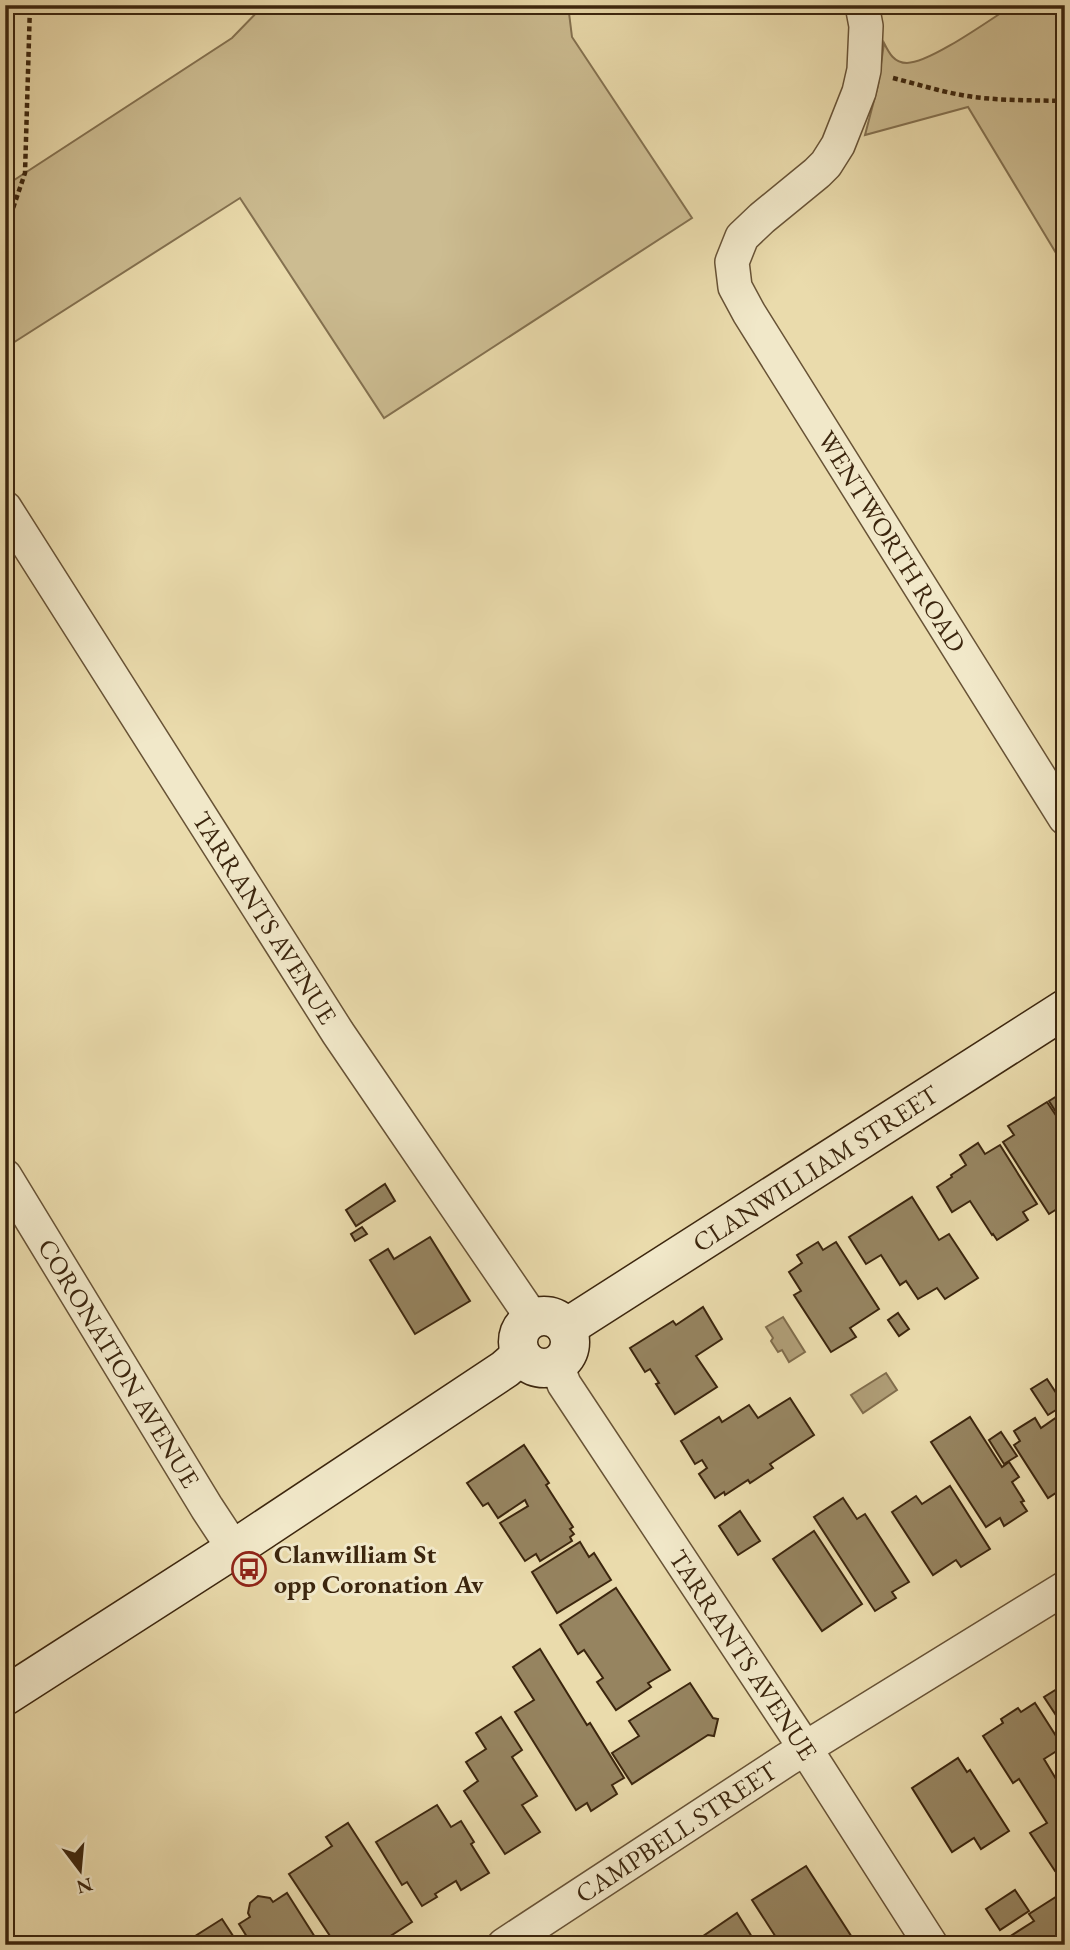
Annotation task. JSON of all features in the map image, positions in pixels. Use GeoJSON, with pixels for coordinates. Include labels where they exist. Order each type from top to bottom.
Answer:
{"type":"FeatureCollection","features":[{"type":"Feature","properties":{"kind":"street"},"geometry":{"type":"LineString","coordinates":[[862,5],[866,26],[864,70]]}},
{"type":"Feature","properties":{"kind":"street","name":"WENTWORTH ROAD"},"geometry":{"type":"LineString","coordinates":[[864,70],[848,121],[838,145],[826,163],[807,183],[742,237],[732,262],[735,286],[749,313],[1065,818]]}},
{"type":"Feature","properties":{"kind":"street","name":"TARRANTS AVENUE"},"geometry":{"type":"LineString","coordinates":[[5,508],[338,1033],[544,1342],[564,1384],[805,1748],[931,1945]]}},
{"type":"Feature","properties":{"kind":"street","name":"CLANWILLIAM STREET"},"geometry":{"type":"LineString","coordinates":[[5,1696],[234,1549],[544,1342],[1065,1009]]}},
{"type":"Feature","properties":{"kind":"street","name":"CORONATION AVENUE"},"geometry":{"type":"LineString","coordinates":[[5,1176],[234,1549]]}},
{"type":"Feature","properties":{"kind":"street","name":"CAMPBELL STREET"},"geometry":{"type":"LineString","coordinates":[[504,1945],[805,1748],[1065,1588]]}},
{"type":"Feature","properties":{"kind":"path"},"geometry":{"type":"LineString","coordinates":[[5,232],[25,173],[30,5]]}},
{"type":"Feature","properties":{"kind":"path"},"geometry":{"type":"LineString","coordinates":[[864,70],[963,95],[1003,100],[1065,101]]}},
{"type":"Feature","properties":{"kind":"shaded area"},"geometry":{"type":"Polygon","coordinates":[[[264,5],[568,5],[572,37],[692,218],[384,418],[240,198],[5,348],[5,186],[232,38],[264,5]]]}},
{"type":"Feature","properties":{"kind":"shaded area"},"geometry":{"type":"Polygon","coordinates":[[[1013,5],[1065,5],[1065,268],[968,107],[865,135],[878,85],[884,43],[895,59],[907,63],[917,61],[960,39],[1013,5]]]}},
{"type":"Feature","properties":{"kind":"shaded area"},"geometry":{"type":"Polygon","coordinates":[[[783,1317],[805,1352],[789,1362],[782,1350],[778,1352],[766,1327],[783,1317]]]}},
{"type":"Feature","properties":{"kind":"shaded area"},"geometry":{"type":"Polygon","coordinates":[[[886,1373],[897,1390],[863,1413],[851,1395],[886,1373]]]}},
{"type":"Feature","properties":{"kind":"building"},"geometry":{"type":"Polygon","coordinates":[[[1065,1091],[1065,1125],[1064,1125],[1049,1101],[1065,1091]]]}},
{"type":"Feature","properties":{"kind":"building"},"geometry":{"type":"Polygon","coordinates":[[[1047,1102],[1065,1129],[1065,1204],[1049,1214],[1003,1142],[1014,1135],[1008,1126],[1047,1102]]]}},
{"type":"Feature","properties":{"kind":"building"},"geometry":{"type":"Polygon","coordinates":[[[978,1143],[985,1154],[1000,1145],[1037,1204],[1023,1212],[1028,1220],[997,1240],[970,1201],[952,1212],[937,1187],[966,1165],[960,1155],[978,1143]]]}},
{"type":"Feature","properties":{"kind":"building"},"geometry":{"type":"Polygon","coordinates":[[[385,1184],[395,1201],[356,1226],[346,1210],[385,1184]]]}},
{"type":"Feature","properties":{"kind":"building"},"geometry":{"type":"Polygon","coordinates":[[[912,1197],[939,1240],[949,1234],[978,1278],[945,1299],[937,1288],[918,1299],[906,1281],[900,1285],[881,1255],[866,1264],[849,1237],[912,1197]]]}},
{"type":"Feature","properties":{"kind":"building"},"geometry":{"type":"Polygon","coordinates":[[[362,1227],[367,1234],[355,1241],[351,1234],[362,1227]]]}},
{"type":"Feature","properties":{"kind":"building"},"geometry":{"type":"Polygon","coordinates":[[[430,1237],[470,1301],[415,1334],[370,1260],[388,1249],[394,1259],[430,1237]]]}},
{"type":"Feature","properties":{"kind":"building"},"geometry":{"type":"Polygon","coordinates":[[[818,1242],[823,1250],[836,1242],[879,1309],[850,1328],[856,1337],[831,1352],[794,1295],[801,1291],[789,1272],[802,1263],[797,1255],[818,1242]]]}},
{"type":"Feature","properties":{"kind":"building"},"geometry":{"type":"Polygon","coordinates":[[[703,1307],[722,1339],[696,1356],[717,1387],[675,1414],[650,1369],[645,1372],[630,1348],[673,1321],[676,1325],[703,1307]]]}},
{"type":"Feature","properties":{"kind":"building"},"geometry":{"type":"Polygon","coordinates":[[[898,1313],[909,1329],[899,1336],[888,1320],[898,1313]]]}},
{"type":"Feature","properties":{"kind":"building"},"geometry":{"type":"Polygon","coordinates":[[[1047,1379],[1064,1405],[1048,1415],[1031,1389],[1047,1379]]]}},
{"type":"Feature","properties":{"kind":"building"},"geometry":{"type":"Polygon","coordinates":[[[790,1398],[814,1435],[770,1464],[773,1468],[750,1483],[748,1480],[725,1495],[724,1492],[715,1498],[699,1474],[707,1468],[702,1460],[695,1464],[681,1441],[719,1417],[722,1422],[749,1405],[758,1418],[790,1398]]]}},
{"type":"Feature","properties":{"kind":"building"},"geometry":{"type":"Polygon","coordinates":[[[970,1417],[1002,1467],[1009,1462],[1019,1477],[1012,1482],[1027,1511],[1004,1526],[1000,1518],[986,1527],[931,1442],[970,1417]]]}},
{"type":"Feature","properties":{"kind":"building"},"geometry":{"type":"Polygon","coordinates":[[[1057,1417],[1065,1430],[1065,1487],[1048,1498],[1014,1445],[1020,1441],[1014,1431],[1035,1418],[1041,1428],[1057,1417]]]}},
{"type":"Feature","properties":{"kind":"building"},"geometry":{"type":"Polygon","coordinates":[[[1001,1432],[1017,1456],[1004,1464],[989,1440],[1001,1432]]]}},
{"type":"Feature","properties":{"kind":"building"},"geometry":{"type":"Polygon","coordinates":[[[524,1445],[549,1483],[546,1485],[573,1527],[570,1529],[574,1534],[570,1537],[572,1541],[540,1561],[536,1554],[525,1561],[500,1523],[528,1506],[525,1500],[498,1518],[488,1503],[483,1506],[467,1483],[524,1445]]]}},
{"type":"Feature","properties":{"kind":"building"},"geometry":{"type":"Polygon","coordinates":[[[950,1486],[990,1549],[961,1567],[956,1560],[933,1575],[892,1512],[916,1496],[922,1504],[950,1486]]]}},
{"type":"Feature","properties":{"kind":"building"},"geometry":{"type":"Polygon","coordinates":[[[843,1498],[857,1519],[865,1514],[909,1582],[892,1592],[896,1598],[875,1611],[814,1517],[843,1498]]]}},
{"type":"Feature","properties":{"kind":"building"},"geometry":{"type":"Polygon","coordinates":[[[740,1511],[760,1541],[738,1555],[719,1526],[740,1511]]]}},
{"type":"Feature","properties":{"kind":"building"},"geometry":{"type":"Polygon","coordinates":[[[814,1531],[862,1604],[822,1631],[773,1559],[814,1531]]]}},
{"type":"Feature","properties":{"kind":"building"},"geometry":{"type":"Polygon","coordinates":[[[580,1542],[589,1557],[594,1553],[611,1580],[557,1613],[532,1572],[580,1542]]]}},
{"type":"Feature","properties":{"kind":"building"},"geometry":{"type":"Polygon","coordinates":[[[616,1588],[670,1670],[648,1683],[651,1687],[616,1710],[597,1682],[603,1678],[584,1650],[578,1654],[560,1625],[616,1588]]]}},
{"type":"Feature","properties":{"kind":"building"},"geometry":{"type":"Polygon","coordinates":[[[540,1649],[624,1778],[612,1785],[617,1794],[591,1811],[587,1803],[576,1810],[515,1712],[534,1700],[513,1667],[540,1649]]]}},
{"type":"Feature","properties":{"kind":"building"},"geometry":{"type":"Polygon","coordinates":[[[690,1683],[713,1718],[718,1719],[714,1736],[708,1735],[632,1784],[612,1753],[639,1736],[629,1721],[690,1683]]]}},
{"type":"Feature","properties":{"kind":"building"},"geometry":{"type":"Polygon","coordinates":[[[1065,1684],[1065,1729],[1044,1697],[1065,1684]]]}},
{"type":"Feature","properties":{"kind":"building"},"geometry":{"type":"Polygon","coordinates":[[[1035,1703],[1063,1747],[1044,1759],[1056,1779],[1065,1773],[1065,1865],[1055,1871],[1030,1833],[1047,1823],[1019,1779],[1013,1783],[983,1736],[1003,1723],[1001,1719],[1018,1708],[1021,1712],[1035,1703]]]}},
{"type":"Feature","properties":{"kind":"building"},"geometry":{"type":"Polygon","coordinates":[[[501,1717],[522,1750],[512,1757],[537,1796],[522,1805],[540,1832],[505,1854],[464,1791],[478,1781],[466,1762],[486,1749],[476,1733],[501,1717]]]}},
{"type":"Feature","properties":{"kind":"building"},"geometry":{"type":"Polygon","coordinates":[[[958,1758],[967,1772],[970,1770],[1009,1831],[981,1849],[974,1838],[952,1852],[912,1788],[958,1758]]]}},
{"type":"Feature","properties":{"kind":"building"},"geometry":{"type":"Polygon","coordinates":[[[437,1805],[451,1827],[461,1821],[489,1873],[461,1890],[456,1881],[422,1906],[407,1882],[402,1885],[376,1842],[437,1805]]]}},
{"type":"Feature","properties":{"kind":"building"},"geometry":{"type":"Polygon","coordinates":[[[348,1823],[412,1922],[378,1944],[374,1938],[364,1945],[336,1945],[289,1874],[332,1846],[326,1837],[348,1823]]]}},
{"type":"Feature","properties":{"kind":"building"},"geometry":{"type":"Polygon","coordinates":[[[806,1866],[857,1945],[781,1945],[752,1900],[806,1866]]]}},
{"type":"Feature","properties":{"kind":"building"},"geometry":{"type":"Polygon","coordinates":[[[1015,1890],[1029,1911],[1000,1930],[986,1909],[1015,1890]]]}},
{"type":"Feature","properties":{"kind":"building"},"geometry":{"type":"Polygon","coordinates":[[[287,1893],[320,1945],[252,1945],[239,1924],[250,1917],[250,1903],[258,1896],[270,1898],[273,1902],[287,1893]]]}},
{"type":"Feature","properties":{"kind":"building"},"geometry":{"type":"Polygon","coordinates":[[[1065,1893],[1065,1945],[1010,1945],[1009,1937],[1034,1921],[1029,1914],[1065,1893]]]}},
{"type":"Feature","properties":{"kind":"building"},"geometry":{"type":"Polygon","coordinates":[[[737,1913],[757,1945],[690,1945],[737,1913]]]}},
{"type":"Feature","properties":{"kind":"building"},"geometry":{"type":"Polygon","coordinates":[[[222,1919],[239,1945],[181,1945],[222,1919]]]}},
{"type":"Feature","properties":{"kind":"place","name":"Clanwilliam St opp Coronation Av"},"geometry":{"type":"Point","coordinates":[249,1569]}}]}
